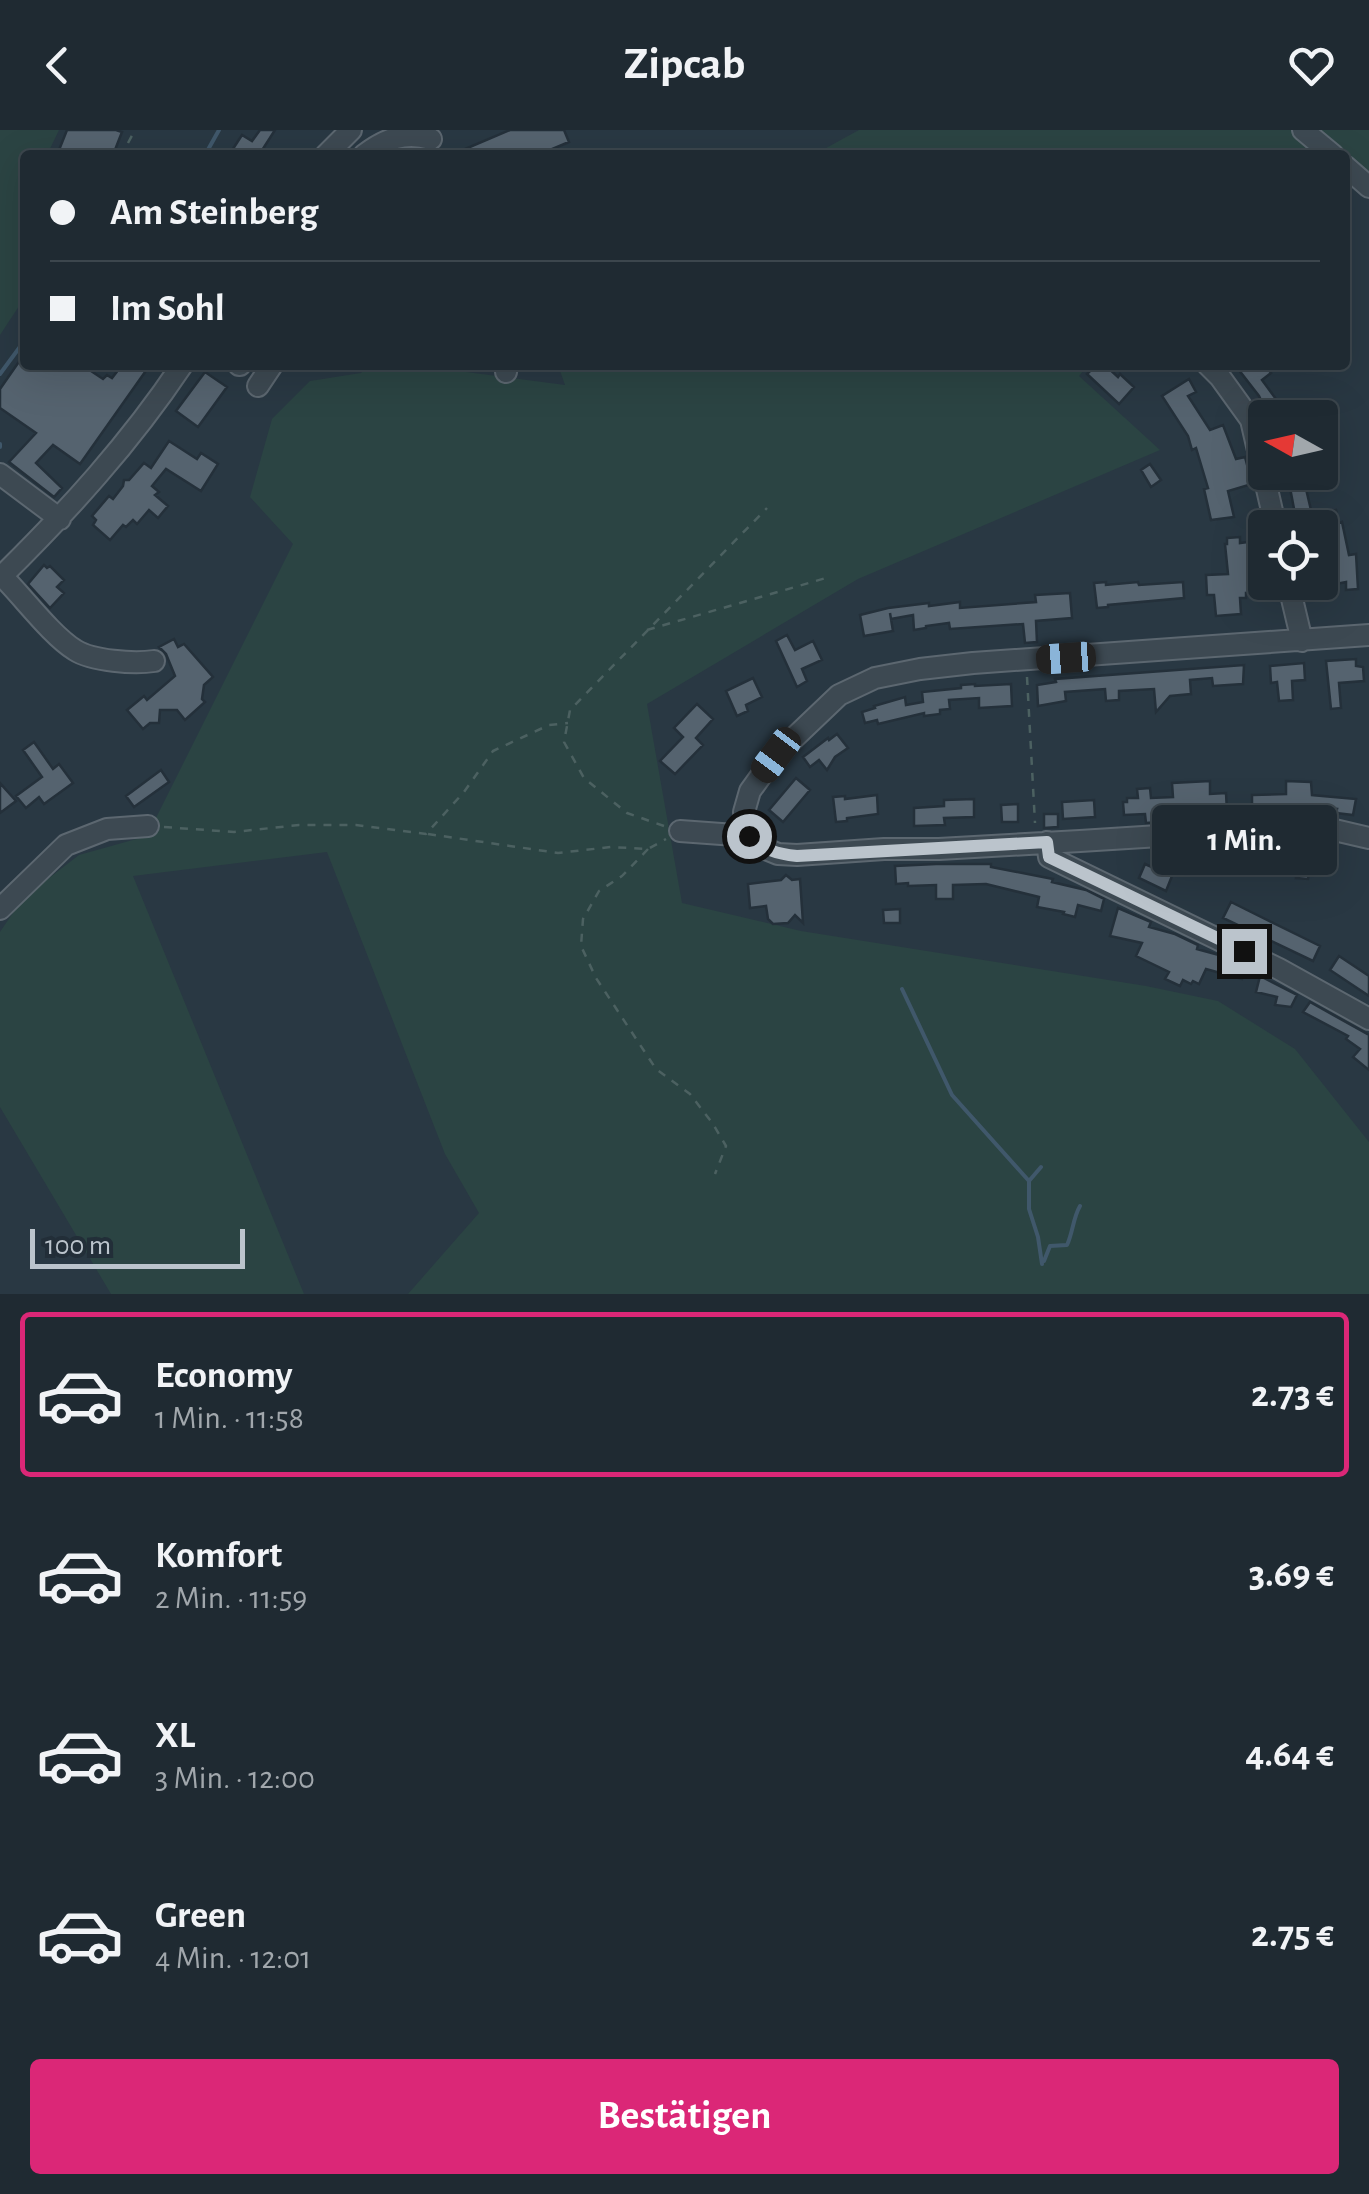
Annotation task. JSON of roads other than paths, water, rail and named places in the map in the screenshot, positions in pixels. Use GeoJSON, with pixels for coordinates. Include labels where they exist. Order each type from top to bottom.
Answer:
{"type":"FeatureCollection","features":[{"type":"Feature","properties":{"kind":"street"},"geometry":{"type":"LineString","coordinates":[[331,150],[351,130]]}},
{"type":"Feature","properties":{"kind":"street"},"geometry":{"type":"LineString","coordinates":[[1303,130],[1326,150]]}},
{"type":"Feature","properties":{"kind":"street"},"geometry":{"type":"LineString","coordinates":[[370,150],[383,140],[416,134],[431,139]]}},
{"type":"Feature","properties":{"kind":"street"},"geometry":{"type":"LineString","coordinates":[[1350,170],[1369,187]]}},
{"type":"Feature","properties":{"kind":"street"},"geometry":{"type":"LineString","coordinates":[[154,661],[133,664],[80,654],[1,577],[60,519],[152,410],[179,370]]}},
{"type":"Feature","properties":{"kind":"street"},"geometry":{"type":"LineString","coordinates":[[258,386],[269,370]]}},
{"type":"Feature","properties":{"kind":"street"},"geometry":{"type":"LineString","coordinates":[[1213,370],[1251,420],[1272,510]]}},
{"type":"Feature","properties":{"kind":"street"},"geometry":{"type":"LineString","coordinates":[[0,474],[60,519]]}},
{"type":"Feature","properties":{"kind":"street"},"geometry":{"type":"LineString","coordinates":[[1292,600],[1302,641]]}},
{"type":"Feature","properties":{"kind":"street"},"geometry":{"type":"LineString","coordinates":[[749,836],[744,812],[750,790],[776,755],[839,696],[876,678],[920,669],[1369,634]]}},
{"type":"Feature","properties":{"kind":"street"},"geometry":{"type":"LineString","coordinates":[[0,908],[66,845],[107,829],[148,826]]}},
{"type":"Feature","properties":{"kind":"street"},"geometry":{"type":"LineString","coordinates":[[680,831],[749,836],[763,848],[797,856],[1286,828],[1326,828],[1369,838]]}},
{"type":"Feature","properties":{"kind":"street"},"geometry":{"type":"LineString","coordinates":[[1042,843],[1049,857],[1279,969],[1369,1018]]}},
{"type":"Feature","properties":{"kind":"waterway"},"geometry":{"type":"LineString","coordinates":[[208,150],[219,130]]}},
{"type":"Feature","properties":{"kind":"waterway"},"geometry":{"type":"LineString","coordinates":[[0,374],[20,347]]}},
{"type":"Feature","properties":{"kind":"waterway"},"geometry":{"type":"LineString","coordinates":[[902,989],[952,1095],[1029,1181],[1029,1209],[1042,1264]]}},
{"type":"Feature","properties":{"kind":"waterway"},"geometry":{"type":"LineString","coordinates":[[1029,1181],[1041,1167]]}},
{"type":"Feature","properties":{"kind":"waterway"},"geometry":{"type":"LineString","coordinates":[[1044,1261],[1050,1246],[1067,1245],[1080,1206]]}}]}
